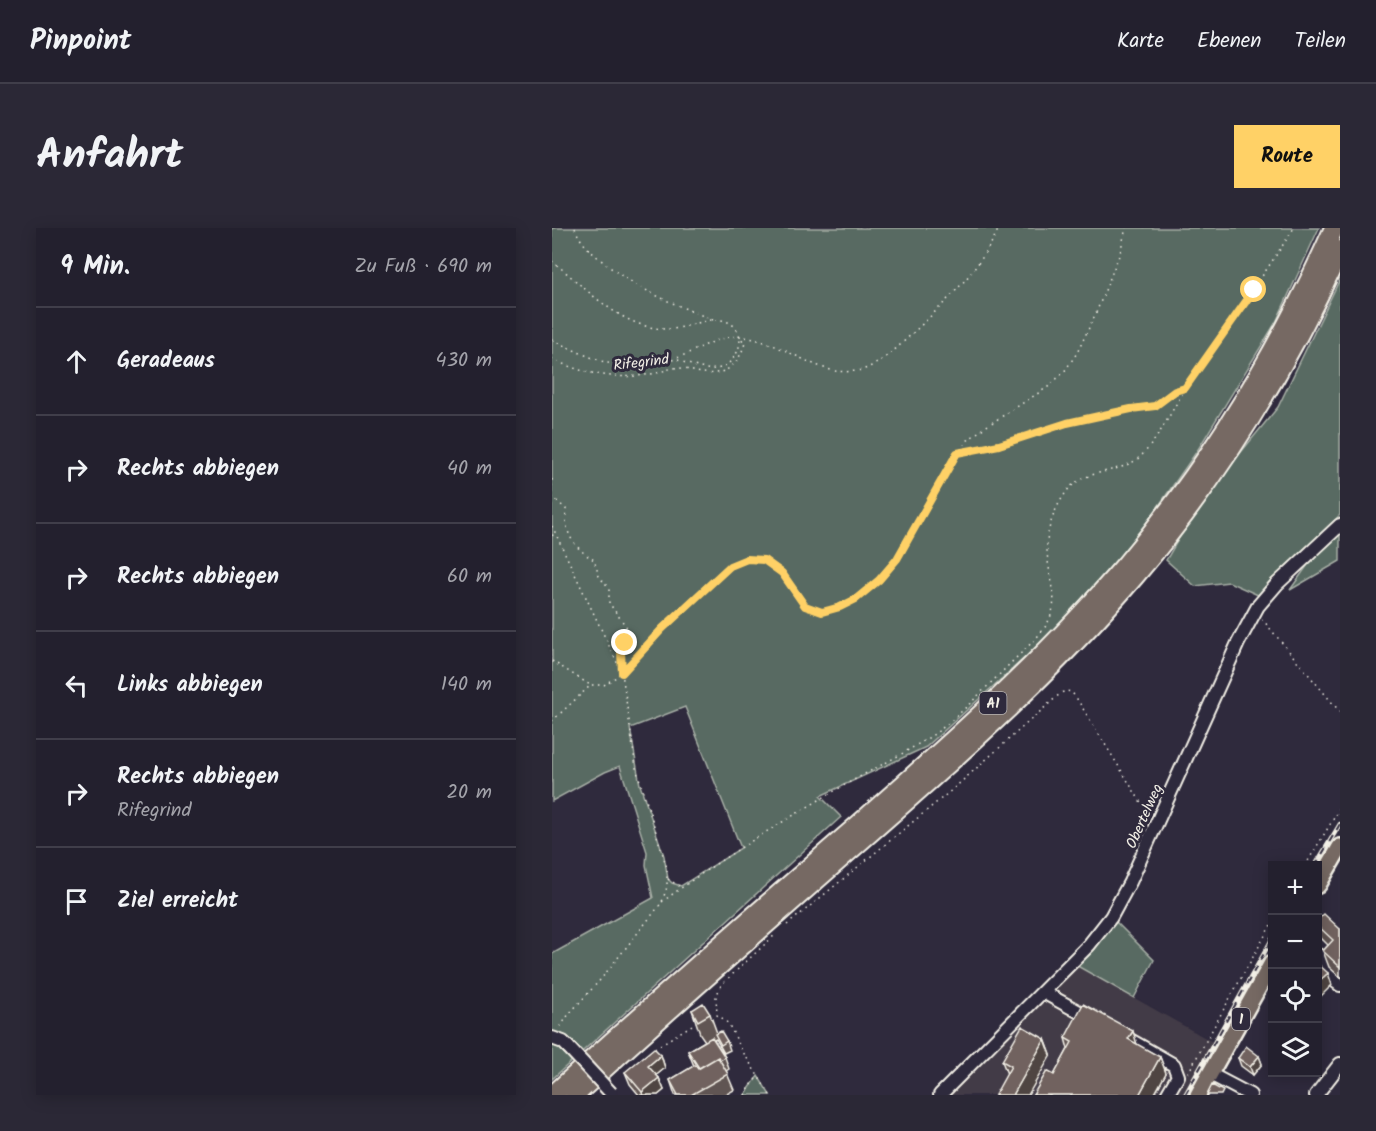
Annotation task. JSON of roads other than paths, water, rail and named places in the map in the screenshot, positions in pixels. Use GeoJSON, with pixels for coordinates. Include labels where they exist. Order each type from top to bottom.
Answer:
{"type":"FeatureCollection","features":[{"type":"Feature","properties":{"kind":"highway","name":"A1"},"geometry":{"type":"LineString","coordinates":[[553,1095],[959,735],[1096,599],[1168,512],[1232,419],[1294,312],[1334,228]]}},
{"type":"Feature","properties":{"kind":"highway","name":"A1"},"geometry":{"type":"LineString","coordinates":[[575,1095],[977,738],[1059,659],[1106,609],[1179,521],[1232,447],[1291,349],[1340,250]]}},
{"type":"Feature","properties":{"kind":"main road"},"geometry":{"type":"LineString","coordinates":[[1322,877],[1340,847]]}},
{"type":"Feature","properties":{"kind":"main road","name":"1"},"geometry":{"type":"LineString","coordinates":[[1198,1095],[1269,969]]}},
{"type":"Feature","properties":{"kind":"street","name":"Obertelweg"},"geometry":{"type":"LineString","coordinates":[[940,1095],[1089,945],[1111,917],[1130,882],[1238,643],[1254,613],[1277,584],[1340,525]]}},
{"type":"Feature","properties":{"kind":"street"},"geometry":{"type":"LineString","coordinates":[[1322,964],[1330,978],[1340,985]]}},
{"type":"Feature","properties":{"kind":"street"},"geometry":{"type":"LineString","coordinates":[[1043,992],[1174,1065],[1178,1076],[1167,1095]]}},
{"type":"Feature","properties":{"kind":"street"},"geometry":{"type":"LineString","coordinates":[[554,1038],[569,1048],[612,1094]]}},
{"type":"Feature","properties":{"kind":"street"},"geometry":{"type":"LineString","coordinates":[[1316,1095],[1340,1064]]}},
{"type":"Feature","properties":{"kind":"street"},"geometry":{"type":"LineString","coordinates":[[1210,1074],[1242,1093]]}},
{"type":"Feature","properties":{"kind":"railway"},"geometry":{"type":"LineString","coordinates":[[1318,861],[1340,824]]}},
{"type":"Feature","properties":{"kind":"railway"},"geometry":{"type":"LineString","coordinates":[[1185,1095],[1268,946]]}}]}
